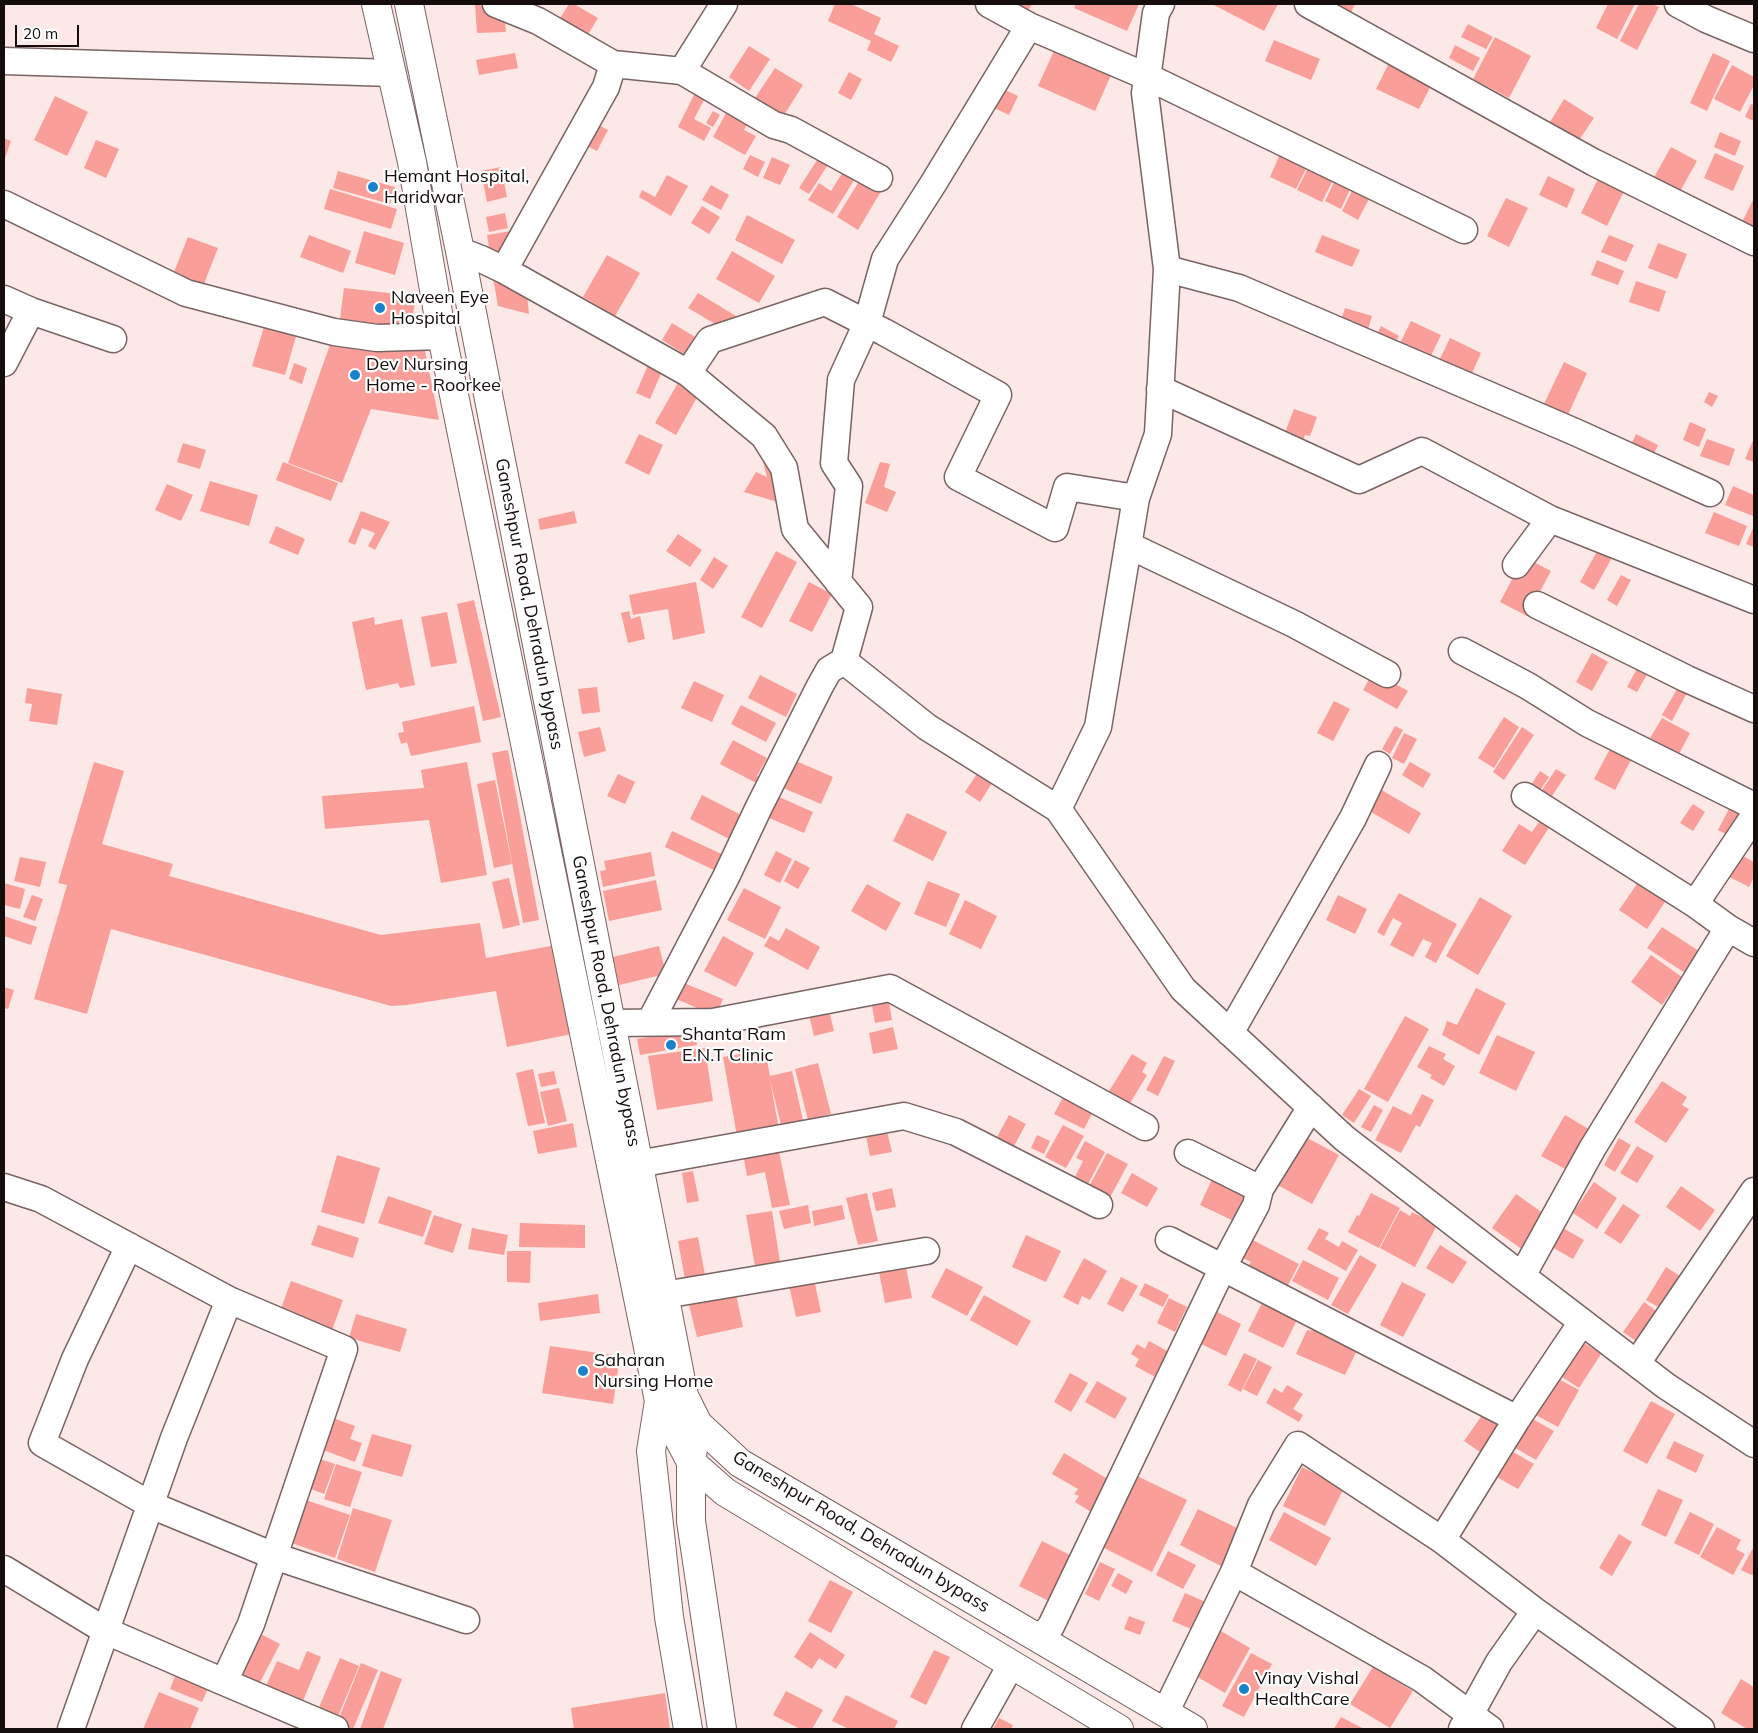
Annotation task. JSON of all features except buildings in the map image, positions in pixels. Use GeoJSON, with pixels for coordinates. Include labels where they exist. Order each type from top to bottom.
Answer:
{"type":"FeatureCollection","features":[{"type":"Feature","properties":{"kind":"main road"},"geometry":{"type":"LineString","coordinates":[[376,4],[412,162],[442,336],[659,1401],[691,1462],[724,1492],[1119,1729]]}},
{"type":"Feature","properties":{"kind":"main road","name":"Ganeshpur Road, Dehradun bypass"},"geometry":{"type":"LineString","coordinates":[[409,4],[460,251],[684,1396],[698,1424],[740,1462],[1193,1729]]}},
{"type":"Feature","properties":{"kind":"main road"},"geometry":{"type":"LineString","coordinates":[[659,1401],[651,1452],[669,1616],[688,1729]]}},
{"type":"Feature","properties":{"kind":"main road"},"geometry":{"type":"LineString","coordinates":[[698,1424],[691,1462],[691,1521],[722,1729]]}},
{"type":"Feature","properties":{"kind":"street"},"geometry":{"type":"LineString","coordinates":[[496,4],[538,21],[613,64],[682,71],[774,125],[791,130],[879,178]]}},
{"type":"Feature","properties":{"kind":"street"},"geometry":{"type":"LineString","coordinates":[[682,71],[724,4]]}},
{"type":"Feature","properties":{"kind":"street"},"geometry":{"type":"LineString","coordinates":[[990,4],[1029,26],[1148,77],[1464,230]]}},
{"type":"Feature","properties":{"kind":"street"},"geometry":{"type":"LineString","coordinates":[[1058,809],[1098,727],[1136,498],[1158,434],[1167,269],[1145,93],[1156,13],[1160,4]]}},
{"type":"Feature","properties":{"kind":"street"},"geometry":{"type":"LineString","coordinates":[[1308,4],[1593,162],[1754,242]]}},
{"type":"Feature","properties":{"kind":"street"},"geometry":{"type":"LineString","coordinates":[[1678,4],[1706,19],[1754,39]]}},
{"type":"Feature","properties":{"kind":"street"},"geometry":{"type":"LineString","coordinates":[[838,582],[849,486],[834,463],[841,380],[866,323],[884,259],[933,184],[1029,26]]}},
{"type":"Feature","properties":{"kind":"street"},"geometry":{"type":"LineString","coordinates":[[4,61],[392,73]]}},
{"type":"Feature","properties":{"kind":"street"},"geometry":{"type":"LineString","coordinates":[[504,270],[606,87],[613,64]]}},
{"type":"Feature","properties":{"kind":"street"},"geometry":{"type":"LineString","coordinates":[[4,204],[186,293],[334,332],[377,338],[442,336]]}},
{"type":"Feature","properties":{"kind":"street"},"geometry":{"type":"LineString","coordinates":[[460,251],[504,270],[688,373],[764,436],[784,468],[795,529],[859,607],[844,661],[829,670],[820,686],[726,877],[650,1022]]}},
{"type":"Feature","properties":{"kind":"street"},"geometry":{"type":"LineString","coordinates":[[1167,269],[1239,288],[1566,428],[1710,494]]}},
{"type":"Feature","properties":{"kind":"street"},"geometry":{"type":"LineString","coordinates":[[4,299],[31,311],[113,339]]}},
{"type":"Feature","properties":{"kind":"street"},"geometry":{"type":"LineString","coordinates":[[688,373],[710,340],[825,302],[998,395],[958,477],[1055,528],[1067,487],[1136,498]]}},
{"type":"Feature","properties":{"kind":"street"},"geometry":{"type":"LineString","coordinates":[[4,363],[31,311]]}},
{"type":"Feature","properties":{"kind":"street"},"geometry":{"type":"LineString","coordinates":[[1160,389],[1359,480],[1422,451],[1550,519],[1754,600]]}},
{"type":"Feature","properties":{"kind":"street"},"geometry":{"type":"LineString","coordinates":[[1516,565],[1550,519]]}},
{"type":"Feature","properties":{"kind":"street"},"geometry":{"type":"LineString","coordinates":[[1128,545],[1294,624],[1387,674]]}},
{"type":"Feature","properties":{"kind":"street"},"geometry":{"type":"LineString","coordinates":[[1536,605],[1687,679],[1754,709]]}},
{"type":"Feature","properties":{"kind":"street"},"geometry":{"type":"LineString","coordinates":[[1462,651],[1528,686],[1587,723],[1754,806]]}},
{"type":"Feature","properties":{"kind":"street"},"geometry":{"type":"LineString","coordinates":[[844,661],[927,727],[1058,809],[1183,990],[1344,1138],[1666,1386],[1754,1444]]}},
{"type":"Feature","properties":{"kind":"street"},"geometry":{"type":"LineString","coordinates":[[1230,1033],[1353,818],[1378,765]]}},
{"type":"Feature","properties":{"kind":"street"},"geometry":{"type":"LineString","coordinates":[[1525,796],[1754,943]]}},
{"type":"Feature","properties":{"kind":"street"},"geometry":{"type":"LineString","coordinates":[[1696,904],[1754,816]]}},
{"type":"Feature","properties":{"kind":"street"},"geometry":{"type":"LineString","coordinates":[[1522,1276],[1592,1149],[1728,928]]}},
{"type":"Feature","properties":{"kind":"street"},"geometry":{"type":"LineString","coordinates":[[610,1023],[714,1022],[890,988],[1145,1127]]}},
{"type":"Feature","properties":{"kind":"street"},"geometry":{"type":"LineString","coordinates":[[1040,1639],[1051,1626],[1223,1267],[1256,1205],[1260,1189],[1311,1107]]}},
{"type":"Feature","properties":{"kind":"street"},"geometry":{"type":"LineString","coordinates":[[638,1164],[904,1116],[956,1132],[1099,1205]]}},
{"type":"Feature","properties":{"kind":"street"},"geometry":{"type":"LineString","coordinates":[[1188,1153],[1260,1189]]}},
{"type":"Feature","properties":{"kind":"street"},"geometry":{"type":"LineString","coordinates":[[4,1187],[41,1199],[229,1300],[344,1348],[251,1624],[224,1682]]}},
{"type":"Feature","properties":{"kind":"street"},"geometry":{"type":"LineString","coordinates":[[1637,1363],[1754,1191]]}},
{"type":"Feature","properties":{"kind":"street"},"geometry":{"type":"LineString","coordinates":[[1169,1240],[1517,1419]]}},
{"type":"Feature","properties":{"kind":"street"},"geometry":{"type":"LineString","coordinates":[[129,1246],[75,1359],[42,1443],[151,1505],[274,1556],[466,1620]]}},
{"type":"Feature","properties":{"kind":"street"},"geometry":{"type":"LineString","coordinates":[[664,1296],[926,1251]]}},
{"type":"Feature","properties":{"kind":"street"},"geometry":{"type":"LineString","coordinates":[[71,1729],[174,1438],[229,1300]]}},
{"type":"Feature","properties":{"kind":"street"},"geometry":{"type":"LineString","coordinates":[[1442,1540],[1517,1419],[1582,1322]]}},
{"type":"Feature","properties":{"kind":"street"},"geometry":{"type":"LineString","coordinates":[[1165,1713],[1234,1572],[1261,1505],[1298,1445],[1442,1540],[1535,1611],[1701,1729]]}},
{"type":"Feature","properties":{"kind":"street"},"geometry":{"type":"LineString","coordinates":[[4,1569],[106,1631],[335,1729]]}},
{"type":"Feature","properties":{"kind":"street"},"geometry":{"type":"LineString","coordinates":[[1234,1572],[1422,1679],[1474,1725],[1498,1662],[1535,1611]]}},
{"type":"Feature","properties":{"kind":"street"},"geometry":{"type":"LineString","coordinates":[[975,1729],[1011,1664]]}},
{"type":"Feature","properties":{"kind":"place","name":"Hemant Hospital, Haridwar"},"geometry":{"type":"Point","coordinates":[373,187]}},
{"type":"Feature","properties":{"kind":"place","name":"Naveen Eye Hospital"},"geometry":{"type":"Point","coordinates":[380,308]}},
{"type":"Feature","properties":{"kind":"place","name":"Dev Nursing Home - Roorkee"},"geometry":{"type":"Point","coordinates":[355,375]}},
{"type":"Feature","properties":{"kind":"place","name":"Shanta Ram E.N.T Clinic"},"geometry":{"type":"Point","coordinates":[671,1045]}},
{"type":"Feature","properties":{"kind":"place","name":"Saharan Nursing Home"},"geometry":{"type":"Point","coordinates":[583,1371]}},
{"type":"Feature","properties":{"kind":"place","name":"Vinay Vishal HealthCare"},"geometry":{"type":"Point","coordinates":[1244,1689]}}]}
